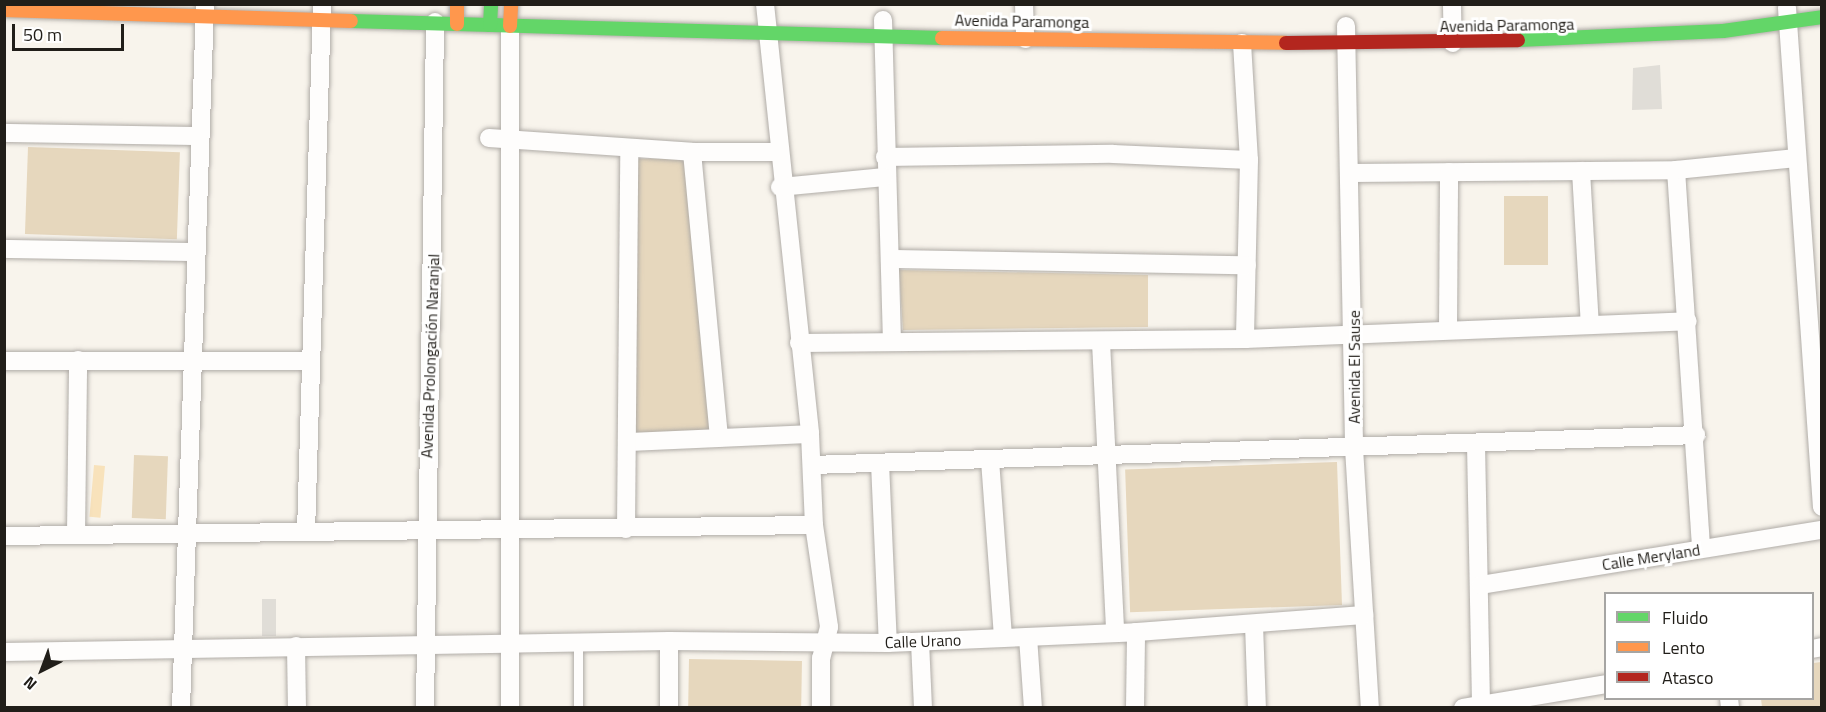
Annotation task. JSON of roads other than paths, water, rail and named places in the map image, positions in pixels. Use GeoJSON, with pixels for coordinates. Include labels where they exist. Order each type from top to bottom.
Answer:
{"type":"FeatureCollection","features":[{"type":"Feature","properties":{"kind":"street"},"geometry":{"type":"LineString","coordinates":[[1021,28],[1024,4]]}},
{"type":"Feature","properties":{"kind":"street"},"geometry":{"type":"LineString","coordinates":[[1452,4],[1454,34]]}},
{"type":"Feature","properties":{"kind":"street"},"geometry":{"type":"LineString","coordinates":[[490,25],[491,7]]}},
{"type":"Feature","properties":{"kind":"street","name":"Avenida Paramonga"},"geometry":{"type":"LineString","coordinates":[[14,8],[322,11],[491,7],[511,14],[767,19],[1021,28],[1242,43],[1342,32],[1614,39],[1792,12]]}},
{"type":"Feature","properties":{"kind":"street"},"geometry":{"type":"LineString","coordinates":[[446,9],[457,24]]}},
{"type":"Feature","properties":{"kind":"street","name":"Avenida Paramonga"},"geometry":{"type":"LineString","coordinates":[[446,9],[457,24],[490,25],[511,14]]}},
{"type":"Feature","properties":{"kind":"street","name":"Avenida Prolongación Naranjal"},"geometry":{"type":"LineString","coordinates":[[425,708],[425,531],[446,9]]}},
{"type":"Feature","properties":{"kind":"street"},"geometry":{"type":"LineString","coordinates":[[180,708],[205,10]]}},
{"type":"Feature","properties":{"kind":"street"},"geometry":{"type":"LineString","coordinates":[[306,532],[322,11]]}},
{"type":"Feature","properties":{"kind":"street","name":"Avenida Paramonga"},"geometry":{"type":"LineString","coordinates":[[1752,11],[1792,12],[1821,17]]}},
{"type":"Feature","properties":{"kind":"street"},"geometry":{"type":"LineString","coordinates":[[1792,12],[1796,158],[1812,285],[1821,507]]}},
{"type":"Feature","properties":{"kind":"street"},"geometry":{"type":"LineString","coordinates":[[510,708],[511,14]]}},
{"type":"Feature","properties":{"kind":"street","name":"Avenida Paramonga"},"geometry":{"type":"LineString","coordinates":[[1454,34],[1684,17]]}},
{"type":"Feature","properties":{"kind":"street","name":"Avenida Paramonga"},"geometry":{"type":"LineString","coordinates":[[767,19],[813,18]]}},
{"type":"Feature","properties":{"kind":"street"},"geometry":{"type":"LineString","coordinates":[[767,19],[780,187],[810,434],[814,525],[829,627],[824,643],[821,708]]}},
{"type":"Feature","properties":{"kind":"street"},"geometry":{"type":"LineString","coordinates":[[883,23],[884,177],[890,259],[892,342]]}},
{"type":"Feature","properties":{"kind":"street"},"geometry":{"type":"LineString","coordinates":[[1614,39],[1615,23]]}},
{"type":"Feature","properties":{"kind":"street","name":"Avenida Paramonga"},"geometry":{"type":"LineString","coordinates":[[1021,28],[1263,27]]}},
{"type":"Feature","properties":{"kind":"street","name":"Avenida El Sause"},"geometry":{"type":"LineString","coordinates":[[1342,32],[1351,173],[1354,448],[1370,708]]}},
{"type":"Feature","properties":{"kind":"street"},"geometry":{"type":"LineString","coordinates":[[1242,43],[1248,160],[1245,339]]}},
{"type":"Feature","properties":{"kind":"street"},"geometry":{"type":"LineString","coordinates":[[4,133],[200,136]]}},
{"type":"Feature","properties":{"kind":"street"},"geometry":{"type":"LineString","coordinates":[[489,138],[692,152],[778,152]]}},
{"type":"Feature","properties":{"kind":"street"},"geometry":{"type":"LineString","coordinates":[[626,529],[629,148]]}},
{"type":"Feature","properties":{"kind":"street"},"geometry":{"type":"LineString","coordinates":[[692,152],[719,438]]}},
{"type":"Feature","properties":{"kind":"street"},"geometry":{"type":"LineString","coordinates":[[885,158],[1113,154],[1248,160]]}},
{"type":"Feature","properties":{"kind":"street"},"geometry":{"type":"LineString","coordinates":[[1351,173],[1676,170],[1796,158]]}},
{"type":"Feature","properties":{"kind":"street"},"geometry":{"type":"LineString","coordinates":[[1676,170],[1696,435],[1701,548]]}},
{"type":"Feature","properties":{"kind":"street"},"geometry":{"type":"LineString","coordinates":[[1581,171],[1590,325]]}},
{"type":"Feature","properties":{"kind":"street"},"geometry":{"type":"LineString","coordinates":[[1448,329],[1449,172]]}},
{"type":"Feature","properties":{"kind":"street"},"geometry":{"type":"LineString","coordinates":[[780,187],[884,177]]}},
{"type":"Feature","properties":{"kind":"street"},"geometry":{"type":"LineString","coordinates":[[4,249],[196,252]]}},
{"type":"Feature","properties":{"kind":"street"},"geometry":{"type":"LineString","coordinates":[[890,259],[1247,265]]}},
{"type":"Feature","properties":{"kind":"street"},"geometry":{"type":"LineString","coordinates":[[799,343],[1245,339],[1688,321]]}},
{"type":"Feature","properties":{"kind":"street"},"geometry":{"type":"LineString","coordinates":[[1101,342],[1115,633]]}},
{"type":"Feature","properties":{"kind":"street"},"geometry":{"type":"LineString","coordinates":[[4,361],[192,359],[311,361]]}},
{"type":"Feature","properties":{"kind":"street"},"geometry":{"type":"LineString","coordinates":[[76,535],[78,360]]}},
{"type":"Feature","properties":{"kind":"street"},"geometry":{"type":"LineString","coordinates":[[627,442],[810,434]]}},
{"type":"Feature","properties":{"kind":"street"},"geometry":{"type":"LineString","coordinates":[[812,465],[1696,435]]}},
{"type":"Feature","properties":{"kind":"street"},"geometry":{"type":"LineString","coordinates":[[1476,444],[1481,585],[1481,706]]}},
{"type":"Feature","properties":{"kind":"street"},"geometry":{"type":"LineString","coordinates":[[990,460],[1003,638]]}},
{"type":"Feature","properties":{"kind":"street"},"geometry":{"type":"LineString","coordinates":[[880,463],[888,643]]}},
{"type":"Feature","properties":{"kind":"street"},"geometry":{"type":"LineString","coordinates":[[4,536],[510,531],[814,525]]}},
{"type":"Feature","properties":{"kind":"street","name":"Calle Meryland"},"geometry":{"type":"LineString","coordinates":[[1481,585],[1821,530]]}},
{"type":"Feature","properties":{"kind":"street","name":"Calle Urano"},"geometry":{"type":"LineString","coordinates":[[4,652],[669,641],[888,643],[1136,632],[1364,615]]}},
{"type":"Feature","properties":{"kind":"street"},"geometry":{"type":"LineString","coordinates":[[1254,624],[1257,708]]}},
{"type":"Feature","properties":{"kind":"street"},"geometry":{"type":"LineString","coordinates":[[1135,708],[1136,632]]}},
{"type":"Feature","properties":{"kind":"street"},"geometry":{"type":"LineString","coordinates":[[1028,637],[1033,708]]}},
{"type":"Feature","properties":{"kind":"street"},"geometry":{"type":"LineString","coordinates":[[669,641],[669,708]]}},
{"type":"Feature","properties":{"kind":"street"},"geometry":{"type":"LineString","coordinates":[[920,642],[923,708]]}},
{"type":"Feature","properties":{"kind":"street"},"geometry":{"type":"LineString","coordinates":[[296,646],[297,708]]}},
{"type":"Feature","properties":{"kind":"street"},"geometry":{"type":"LineString","coordinates":[[1462,708],[1604,684]]}},
{"type":"Feature","properties":{"kind":"lane"},"geometry":{"type":"LineString","coordinates":[[578,642],[578,708]]}}]}
